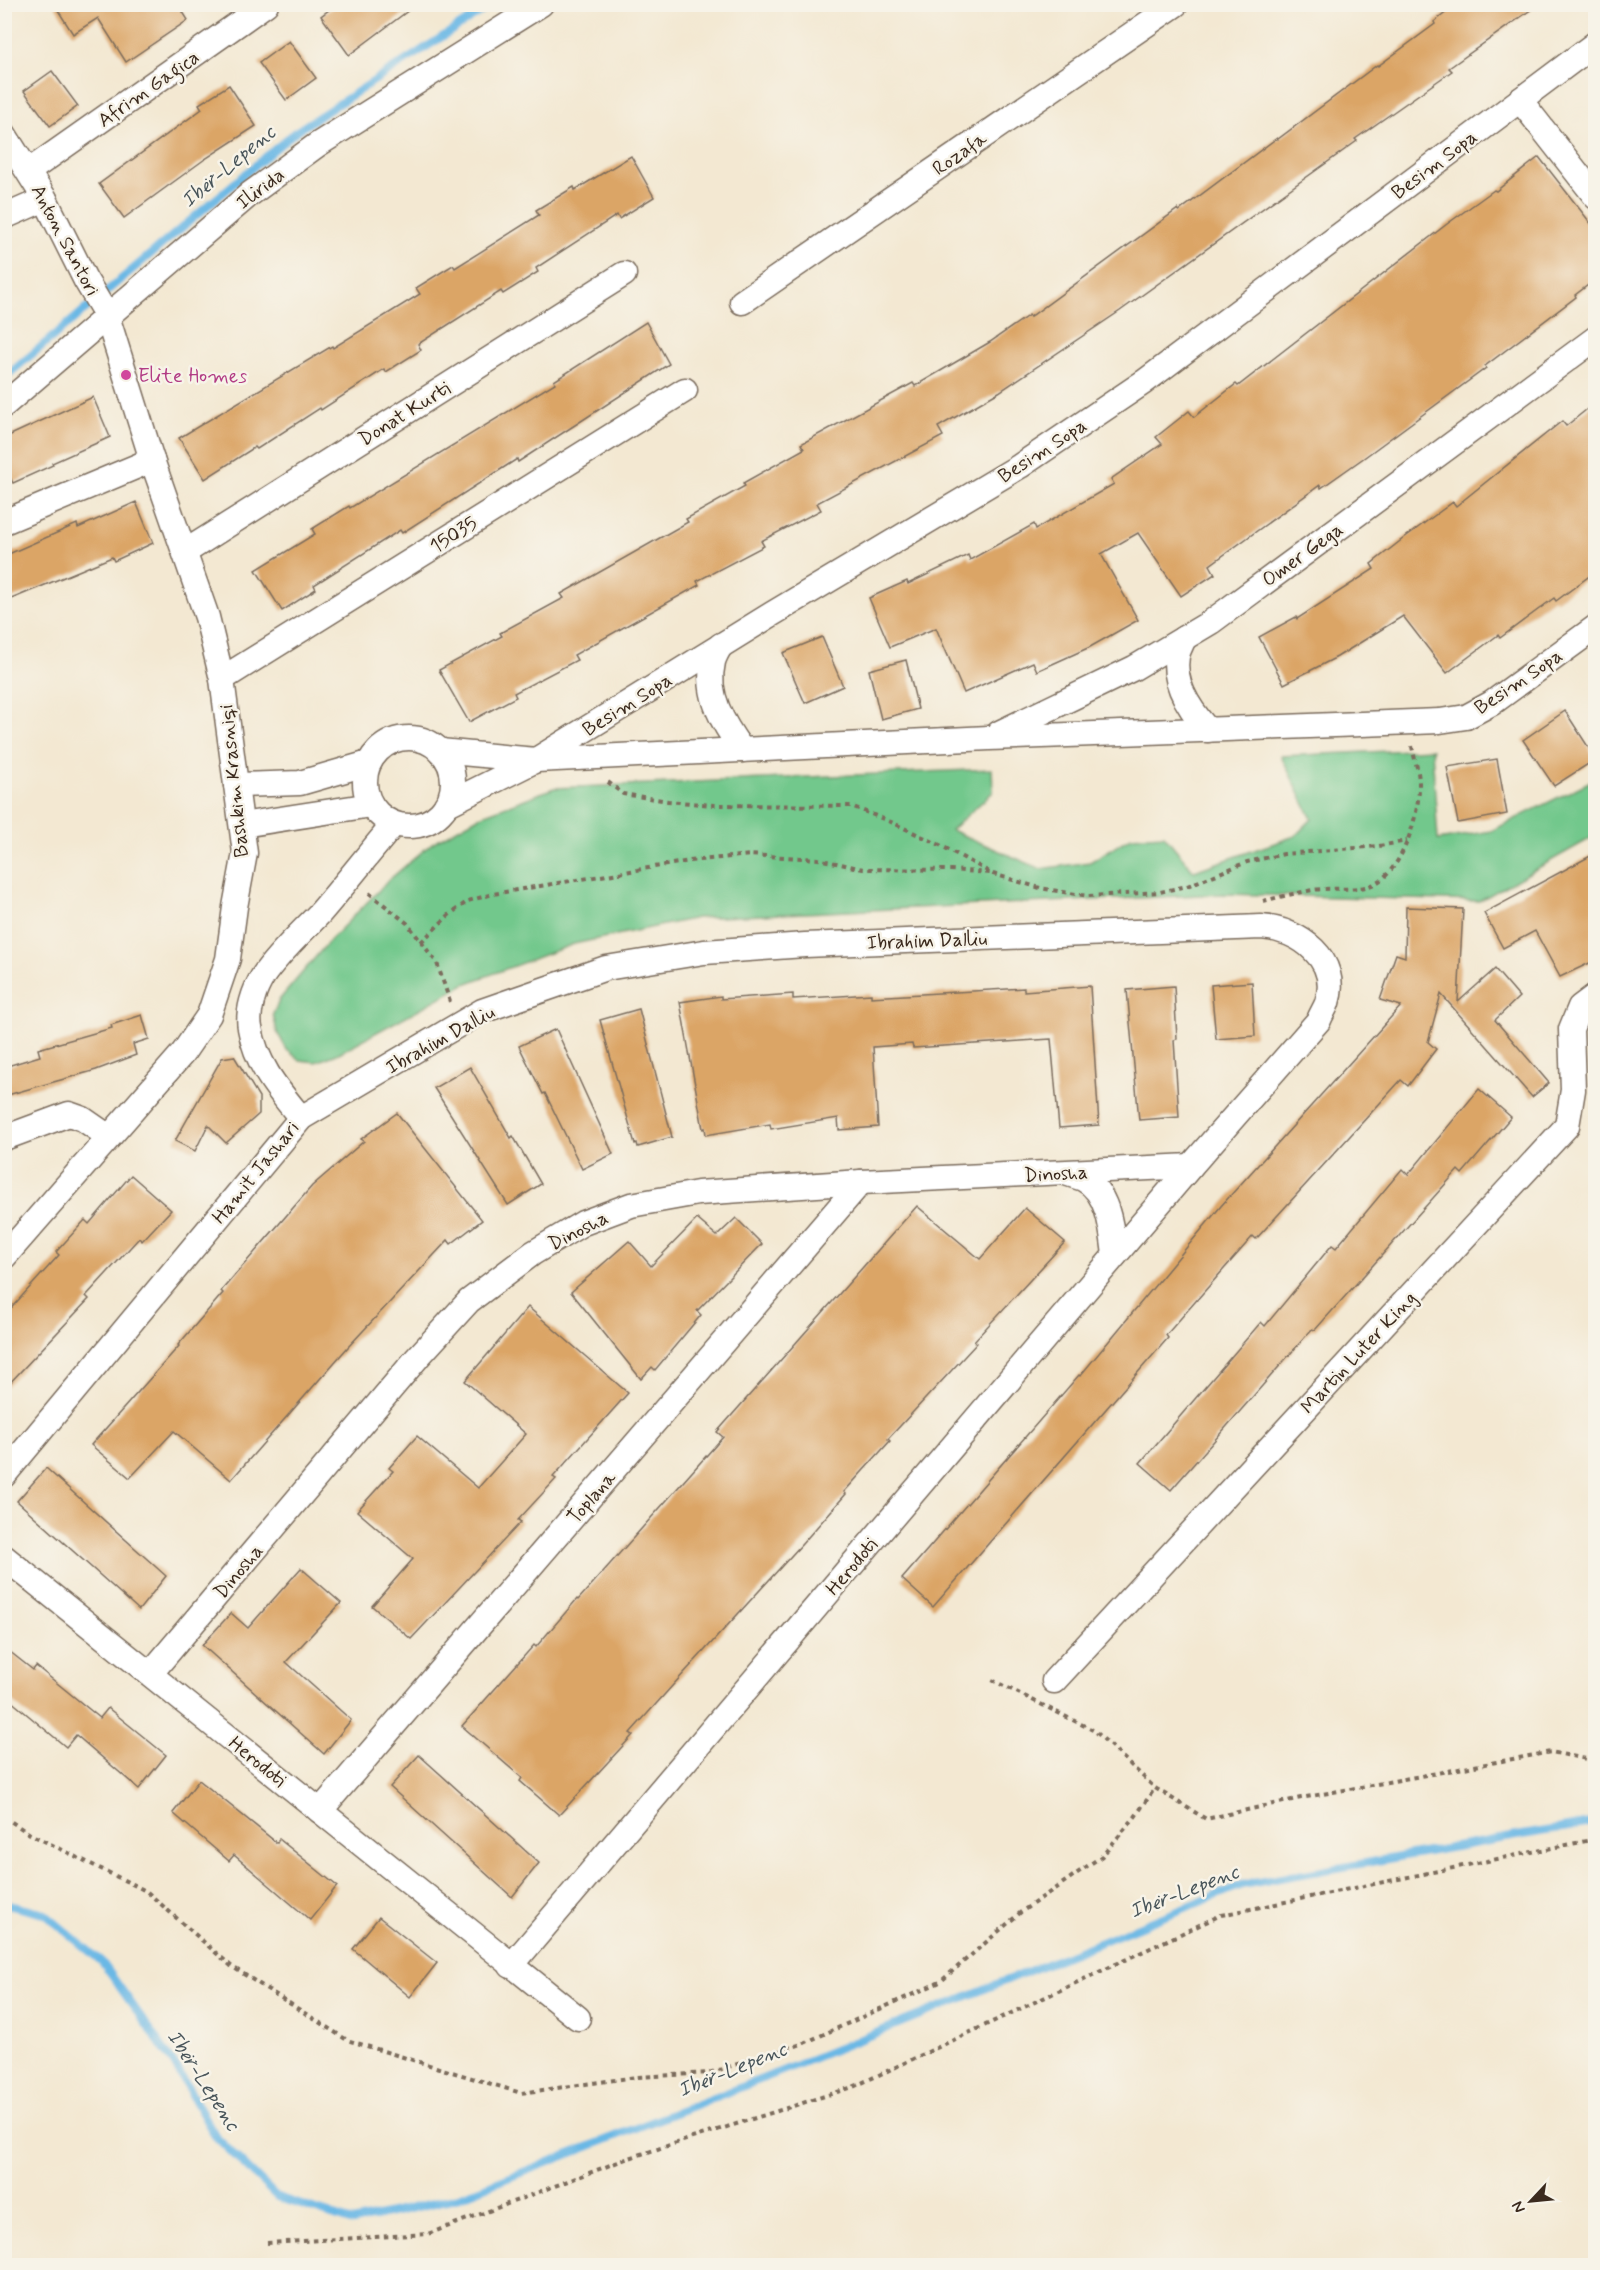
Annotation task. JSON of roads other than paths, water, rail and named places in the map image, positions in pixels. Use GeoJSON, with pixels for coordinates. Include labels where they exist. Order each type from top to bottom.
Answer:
{"type":"FeatureCollection","features":[{"type":"Feature","properties":{"kind":"street","name":"Afrim Gagica"},"geometry":{"type":"LineString","coordinates":[[29,171],[266,4]]}},
{"type":"Feature","properties":{"kind":"street","name":"Ilirida"},"geometry":{"type":"LineString","coordinates":[[4,405],[250,194],[317,145],[542,4]]}},
{"type":"Feature","properties":{"kind":"street","name":"Rozafa"},"geometry":{"type":"LineString","coordinates":[[742,303],[1176,4]]}},
{"type":"Feature","properties":{"kind":"street","name":"Besim Sopa"},"geometry":{"type":"LineString","coordinates":[[394,824],[408,827],[424,824],[436,817],[446,805],[536,760],[721,645],[1020,466],[1144,382],[1596,43]]}},
{"type":"Feature","properties":{"kind":"street"},"geometry":{"type":"LineString","coordinates":[[1520,99],[1596,197]]}},
{"type":"Feature","properties":{"kind":"street","name":"Anton Santori"},"geometry":{"type":"LineString","coordinates":[[4,134],[45,199],[85,279],[107,316]]}},
{"type":"Feature","properties":{"kind":"street"},"geometry":{"type":"LineString","coordinates":[[4,217],[45,199]]}},
{"type":"Feature","properties":{"kind":"street","name":"Donat Kurti"},"geometry":{"type":"LineString","coordinates":[[185,552],[624,274]]}},
{"type":"Feature","properties":{"kind":"street","name":"Bashkim Krasniqi"},"geometry":{"type":"LineString","coordinates":[[4,1257],[183,1053],[209,1015],[228,959],[245,853],[222,679],[207,617],[152,460],[107,316]]}},
{"type":"Feature","properties":{"kind":"street","name":"Omer Gega"},"geometry":{"type":"LineString","coordinates":[[989,738],[1134,668],[1211,622],[1596,338]]}},
{"type":"Feature","properties":{"kind":"street","name":"15035"},"geometry":{"type":"LineString","coordinates":[[222,679],[685,390]]}},
{"type":"Feature","properties":{"kind":"street"},"geometry":{"type":"LineString","coordinates":[[4,522],[152,460]]}},
{"type":"Feature","properties":{"kind":"street","name":"Besim Sopa"},"geometry":{"type":"LineString","coordinates":[[369,764],[377,752],[388,743],[402,739],[416,739],[429,743],[440,751],[536,760],[989,738],[1407,722],[1466,717],[1492,703],[1596,627]]}},
{"type":"Feature","properties":{"kind":"street"},"geometry":{"type":"LineString","coordinates":[[1184,638],[1177,656],[1178,677],[1184,696],[1194,714],[1208,730]]}},
{"type":"Feature","properties":{"kind":"street"},"geometry":{"type":"LineString","coordinates":[[721,645],[713,662],[712,684],[716,706],[727,729],[742,750]]}},
{"type":"Feature","properties":{"kind":"street"},"geometry":{"type":"LineString","coordinates":[[440,751],[448,763],[452,776],[452,791],[446,805]]}},
{"type":"Feature","properties":{"kind":"street"},"geometry":{"type":"LineString","coordinates":[[236,785],[300,783],[369,764]]}},
{"type":"Feature","properties":{"kind":"street"},"geometry":{"type":"LineString","coordinates":[[369,764],[365,777],[365,791],[371,805],[381,816],[394,824]]}},
{"type":"Feature","properties":{"kind":"street"},"geometry":{"type":"LineString","coordinates":[[242,825],[371,805]]}},
{"type":"Feature","properties":{"kind":"street","name":"Hamit Jashari"},"geometry":{"type":"LineString","coordinates":[[4,1475],[301,1118],[270,1079],[260,1061],[250,1027],[251,1010],[256,992],[264,975],[394,824]]}},
{"type":"Feature","properties":{"kind":"street","name":"Ibrahim Dalliu"},"geometry":{"type":"LineString","coordinates":[[301,1118],[482,1011],[606,968],[704,952],[805,945],[1261,927],[1276,928],[1294,935],[1308,943],[1327,969],[1329,986],[1327,1002],[1319,1020],[1191,1166]]}},
{"type":"Feature","properties":{"kind":"street","name":"Martin Luter King"},"geometry":{"type":"LineString","coordinates":[[1054,1681],[1567,1126],[1573,1090],[1571,1029],[1580,1007],[1596,995]]}},
{"type":"Feature","properties":{"kind":"street"},"geometry":{"type":"LineString","coordinates":[[4,1138],[69,1114],[82,1119],[110,1137]]}},
{"type":"Feature","properties":{"kind":"street","name":"Dinosha"},"geometry":{"type":"LineString","coordinates":[[150,1674],[417,1358],[469,1301],[533,1253],[583,1222],[631,1205],[698,1193],[861,1182],[1191,1166]]}},
{"type":"Feature","properties":{"kind":"street","name":"Herodoti"},"geometry":{"type":"LineString","coordinates":[[511,1965],[1191,1166]]}},
{"type":"Feature","properties":{"kind":"street"},"geometry":{"type":"LineString","coordinates":[[1063,1173],[1085,1180],[1097,1192],[1109,1219],[1115,1255]]}},
{"type":"Feature","properties":{"kind":"street","name":"Toplana"},"geometry":{"type":"LineString","coordinates":[[320,1811],[861,1182]]}},
{"type":"Feature","properties":{"kind":"street","name":"Herodoti"},"geometry":{"type":"LineString","coordinates":[[4,1557],[578,2018]]}},
{"type":"Feature","properties":{"kind":"waterway","name":"Ibër-Lepenc"},"geometry":{"type":"LineString","coordinates":[[4,378],[295,132],[493,4]]}},
{"type":"Feature","properties":{"kind":"waterway","name":"Ibër-Lepenc"},"geometry":{"type":"LineString","coordinates":[[4,1904],[45,1914],[102,1962],[175,2065],[215,2136],[277,2197],[353,2222],[459,2197],[767,2077],[1242,1885],[1596,1822]]}},
{"type":"Feature","properties":{"kind":"place","name":"Elite Homes"},"geometry":{"type":"Point","coordinates":[126,375]}}]}
